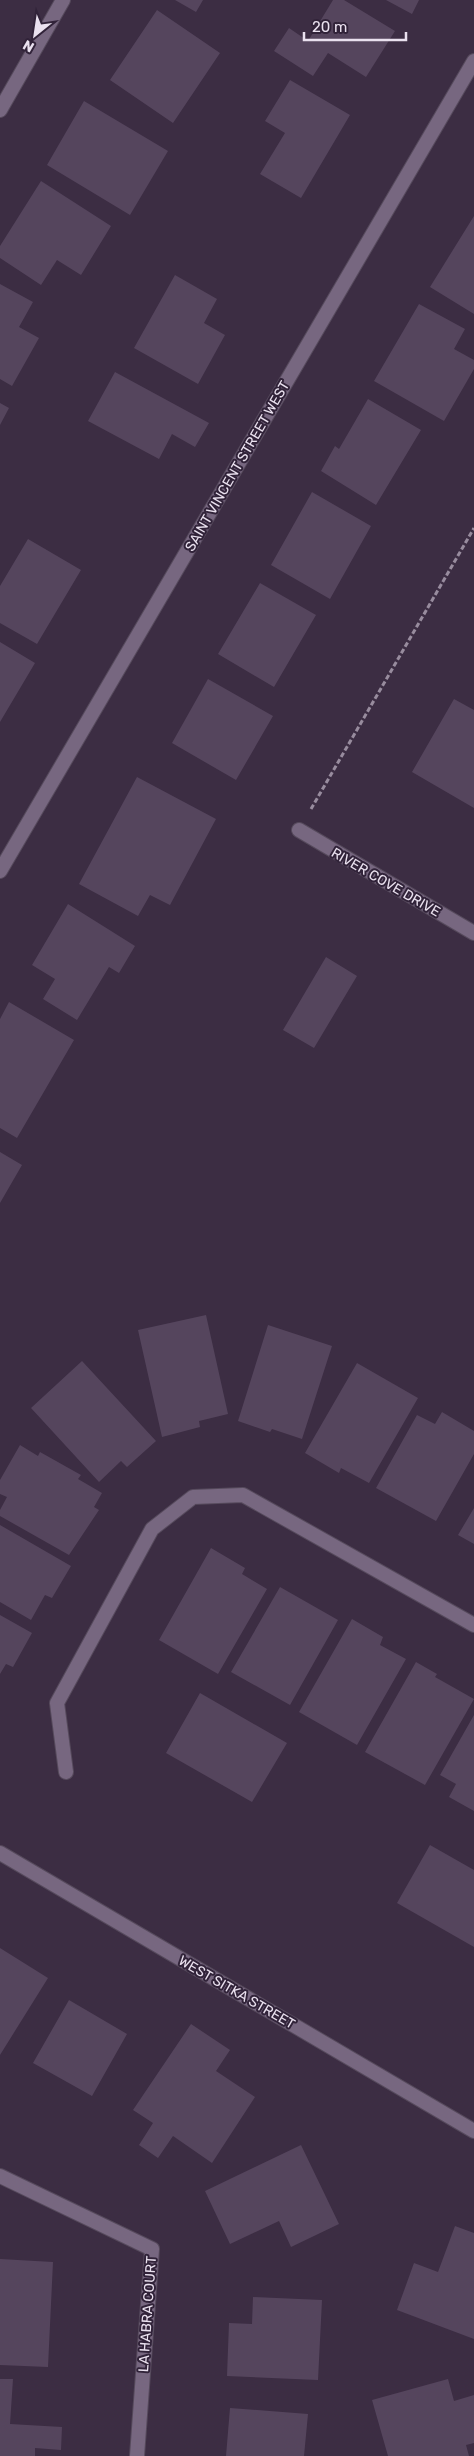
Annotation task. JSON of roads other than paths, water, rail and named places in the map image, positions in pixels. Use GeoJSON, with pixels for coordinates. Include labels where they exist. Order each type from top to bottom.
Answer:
{"type":"FeatureCollection","features":[{"type":"Feature","properties":{"kind":"street"},"geometry":{"type":"LineString","coordinates":[[0,110],[63,0]]}},
{"type":"Feature","properties":{"kind":"street","name":"SAINT VINCENT STREET WEST"},"geometry":{"type":"LineString","coordinates":[[0,871],[474,60]]}},
{"type":"Feature","properties":{"kind":"street","name":"RIVER COVE DRIVE"},"geometry":{"type":"LineString","coordinates":[[299,830],[474,933]]}},
{"type":"Feature","properties":{"kind":"street"},"geometry":{"type":"LineString","coordinates":[[66,1772],[57,1703],[152,1529],[193,1497],[243,1495],[474,1625]]}},
{"type":"Feature","properties":{"kind":"street","name":"WEST SITKA STREET"},"geometry":{"type":"LineString","coordinates":[[0,1853],[474,2131]]}},
{"type":"Feature","properties":{"kind":"street","name":"LA HABRA COURT"},"geometry":{"type":"LineString","coordinates":[[0,2176],[152,2249],[137,2456]]}}]}
